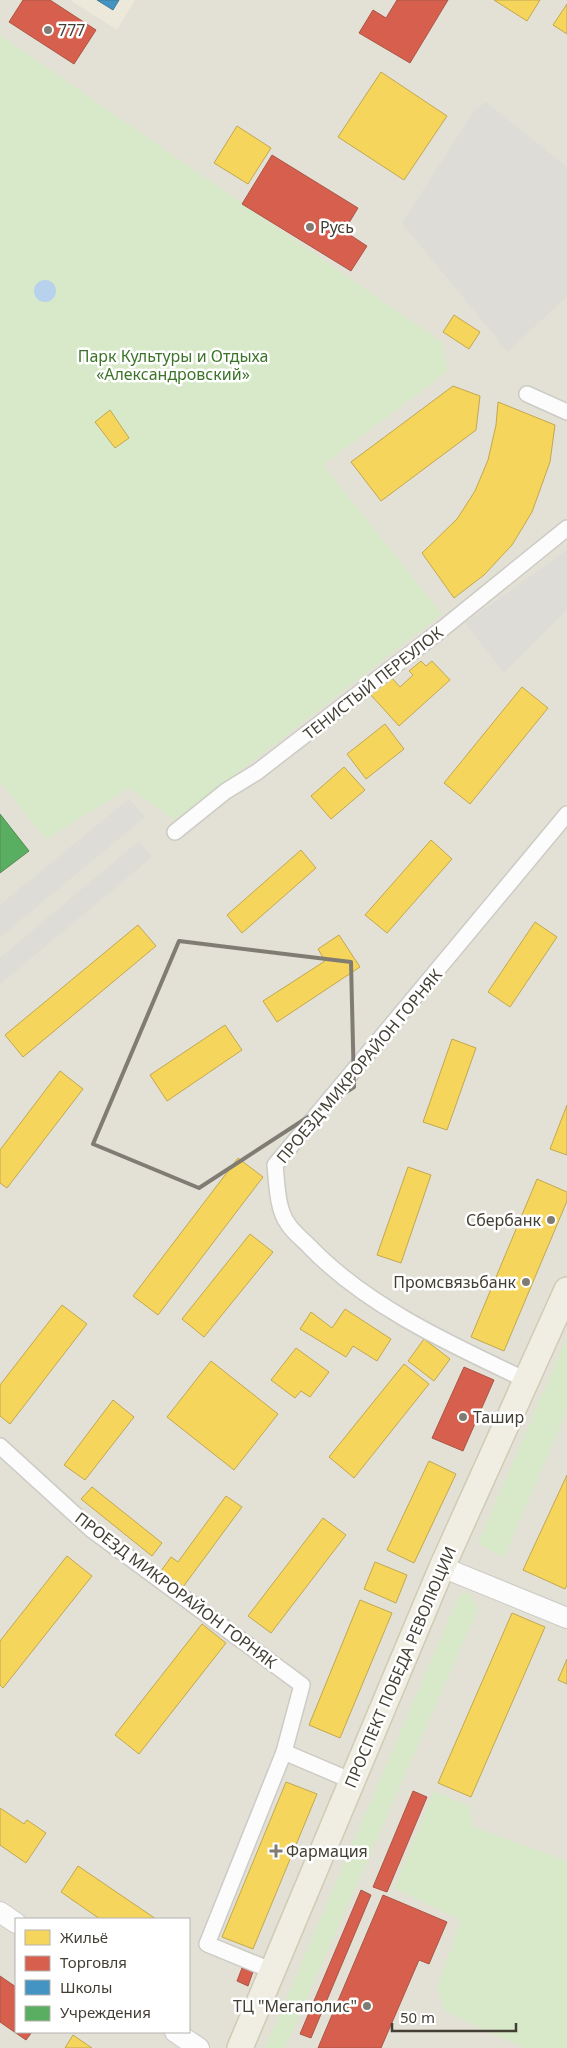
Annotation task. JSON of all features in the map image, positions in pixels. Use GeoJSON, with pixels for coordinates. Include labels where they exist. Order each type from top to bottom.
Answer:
{"type":"FeatureCollection","features":[{"type":"Feature","properties":{"kind":"main road","name":"ПРОСПЕКТ ПОБЕДА РЕВОЛЮЦИИ"},"geometry":{"type":"LineString","coordinates":[[240,2048],[442,1567],[567,1290]]}},
{"type":"Feature","properties":{"kind":"street"},"geometry":{"type":"LineString","coordinates":[[527,394],[567,412]]}},
{"type":"Feature","properties":{"kind":"street","name":"ТЕНИСТЫЙ ПЕРЕУЛОК"},"geometry":{"type":"LineString","coordinates":[[175,832],[226,792],[257,772],[448,625],[567,528]]}},
{"type":"Feature","properties":{"kind":"street","name":"ПРОЕЗД МИКРОРАЙОН ГОРНЯК"},"geometry":{"type":"LineString","coordinates":[[526,1380],[466,1352],[415,1323],[331,1268],[287,1224],[278,1193],[275,1165],[567,814]]}},
{"type":"Feature","properties":{"kind":"street","name":"ПРОЕЗД МИКРОРАЙОН ГОРНЯК"},"geometry":{"type":"LineString","coordinates":[[0,1446],[92,1530],[302,1685],[284,1752],[207,1944],[273,1971]]}},
{"type":"Feature","properties":{"kind":"street"},"geometry":{"type":"LineString","coordinates":[[442,1567],[567,1618]]}},
{"type":"Feature","properties":{"kind":"street"},"geometry":{"type":"LineString","coordinates":[[284,1752],[352,1781]]}},
{"type":"Feature","properties":{"kind":"street"},"geometry":{"type":"LineString","coordinates":[[0,1912],[15,1922]]}},
{"type":"Feature","properties":{"kind":"street"},"geometry":{"type":"LineString","coordinates":[[176,2033],[199,2048]]}},
{"type":"Feature","properties":{"kind":"highlighted area"},"geometry":{"type":"Polygon","coordinates":[[[179,941],[351,962],[354,1087],[199,1188],[93,1144],[179,941]]]}},
{"type":"Feature","properties":{"kind":"shaded area"},"geometry":{"type":"Polygon","coordinates":[[[0,0],[567,0],[567,2048],[0,2048],[0,0]]]}},
{"type":"Feature","properties":{"kind":"shaded area"},"geometry":{"type":"Polygon","coordinates":[[[70,0],[135,0],[117,30],[70,0]]]}},
{"type":"Feature","properties":{"kind":"shaded area"},"geometry":{"type":"Polygon","coordinates":[[[486,102],[567,167],[567,296],[508,352],[402,223],[474,111],[486,102]]]}},
{"type":"Feature","properties":{"kind":"shaded area"},"geometry":{"type":"Polygon","coordinates":[[[567,550],[567,610],[504,673],[465,623],[567,550]]]}},
{"type":"Feature","properties":{"kind":"shaded area"},"geometry":{"type":"Polygon","coordinates":[[[129,799],[145,817],[0,937],[0,905],[129,799]]]}},
{"type":"Feature","properties":{"kind":"shaded area"},"geometry":{"type":"Polygon","coordinates":[[[139,841],[152,857],[0,984],[0,958],[139,841]]]}},
{"type":"Feature","properties":{"kind":"green space","name":"Парк Культуры и Отдыха «Александровский»"},"geometry":{"type":"Polygon","coordinates":[[[0,35],[443,343],[447,372],[323,465],[442,614],[176,821],[129,788],[46,839],[0,782],[0,35]]]}},
{"type":"Feature","properties":{"kind":"green space"},"geometry":{"type":"Polygon","coordinates":[[[567,1337],[567,1410],[504,1558],[478,1543],[567,1337]]]}},
{"type":"Feature","properties":{"kind":"green space"},"geometry":{"type":"Polygon","coordinates":[[[470,1593],[478,1609],[285,2048],[265,2048],[459,1595],[470,1593]]]}},
{"type":"Feature","properties":{"kind":"green space"},"geometry":{"type":"Polygon","coordinates":[[[434,1791],[470,1807],[473,1827],[567,1861],[567,2048],[524,2048],[445,2011],[437,1986],[461,1920],[394,1888],[434,1791]]]}},
{"type":"Feature","properties":{"kind":"water"},"geometry":{"type":"Polygon","coordinates":[[[41,280],[49,280],[56,287],[56,295],[49,302],[41,302],[34,295],[34,287],[41,280]]]}},
{"type":"Feature","properties":{"kind":"building: Жильё"},"geometry":{"type":"Polygon","coordinates":[[[494,0],[540,0],[527,21],[494,0]]]}},
{"type":"Feature","properties":{"kind":"building: Жильё"},"geometry":{"type":"Polygon","coordinates":[[[567,4],[567,34],[553,25],[567,4]]]}},
{"type":"Feature","properties":{"kind":"building: Жильё"},"geometry":{"type":"Polygon","coordinates":[[[381,72],[447,116],[404,180],[338,137],[381,72]]]}},
{"type":"Feature","properties":{"kind":"building: Жильё"},"geometry":{"type":"Polygon","coordinates":[[[237,126],[271,148],[248,184],[214,163],[237,126]]]}},
{"type":"Feature","properties":{"kind":"building: Жильё"},"geometry":{"type":"Polygon","coordinates":[[[454,315],[480,332],[469,349],[443,332],[454,315]]]}},
{"type":"Feature","properties":{"kind":"building: Жильё"},"geometry":{"type":"Polygon","coordinates":[[[453,386],[480,396],[476,430],[381,501],[351,462],[453,386]]]}},
{"type":"Feature","properties":{"kind":"building: Жильё"},"geometry":{"type":"Polygon","coordinates":[[[498,402],[555,425],[550,462],[532,512],[512,545],[484,575],[454,598],[422,553],[457,519],[475,491],[488,460],[496,425],[498,402]]]}},
{"type":"Feature","properties":{"kind":"building: Жильё"},"geometry":{"type":"Polygon","coordinates":[[[110,410],[129,438],[115,448],[95,422],[110,410]]]}},
{"type":"Feature","properties":{"kind":"building: Жильё"},"geometry":{"type":"Polygon","coordinates":[[[421,661],[426,666],[432,661],[450,680],[399,726],[370,694],[390,676],[400,687],[413,675],[409,671],[421,661]]]}},
{"type":"Feature","properties":{"kind":"building: Жильё"},"geometry":{"type":"Polygon","coordinates":[[[522,687],[548,708],[470,804],[444,783],[522,687]]]}},
{"type":"Feature","properties":{"kind":"building: Жильё"},"geometry":{"type":"Polygon","coordinates":[[[385,724],[404,749],[366,779],[347,754],[385,724]]]}},
{"type":"Feature","properties":{"kind":"building: Жильё"},"geometry":{"type":"Polygon","coordinates":[[[344,767],[365,790],[331,819],[311,796],[344,767]]]}},
{"type":"Feature","properties":{"kind":"building: Жильё"},"geometry":{"type":"Polygon","coordinates":[[[431,840],[452,859],[387,933],[365,915],[431,840]]]}},
{"type":"Feature","properties":{"kind":"building: Жильё"},"geometry":{"type":"Polygon","coordinates":[[[301,850],[316,868],[242,933],[227,915],[301,850]]]}},
{"type":"Feature","properties":{"kind":"building: Жильё"},"geometry":{"type":"Polygon","coordinates":[[[535,922],[557,937],[510,1007],[488,992],[535,922]]]}},
{"type":"Feature","properties":{"kind":"building: Жильё"},"geometry":{"type":"Polygon","coordinates":[[[138,925],[156,946],[23,1057],[5,1035],[138,925]]]}},
{"type":"Feature","properties":{"kind":"building: Жильё"},"geometry":{"type":"Polygon","coordinates":[[[339,935],[360,967],[277,1022],[263,1001],[325,961],[318,949],[339,935]]]}},
{"type":"Feature","properties":{"kind":"building: Жильё"},"geometry":{"type":"Polygon","coordinates":[[[225,1025],[242,1050],[167,1101],[150,1075],[225,1025]]]}},
{"type":"Feature","properties":{"kind":"building: Жильё"},"geometry":{"type":"Polygon","coordinates":[[[452,1039],[476,1048],[447,1130],[423,1122],[452,1039]]]}},
{"type":"Feature","properties":{"kind":"building: Жильё"},"geometry":{"type":"Polygon","coordinates":[[[60,1071],[83,1089],[7,1188],[0,1183],[0,1150],[60,1071]]]}},
{"type":"Feature","properties":{"kind":"building: Жильё"},"geometry":{"type":"Polygon","coordinates":[[[567,1105],[567,1155],[550,1149],[567,1105]]]}},
{"type":"Feature","properties":{"kind":"building: Жильё"},"geometry":{"type":"Polygon","coordinates":[[[238,1158],[263,1177],[158,1315],[133,1296],[238,1158]]]}},
{"type":"Feature","properties":{"kind":"building: Жильё"},"geometry":{"type":"Polygon","coordinates":[[[408,1167],[431,1175],[401,1263],[377,1255],[408,1167]]]}},
{"type":"Feature","properties":{"kind":"building: Жильё"},"geometry":{"type":"Polygon","coordinates":[[[537,1179],[567,1192],[567,1201],[504,1351],[471,1337],[537,1179]]]}},
{"type":"Feature","properties":{"kind":"building: Жильё"},"geometry":{"type":"Polygon","coordinates":[[[250,1234],[273,1252],[204,1337],[182,1319],[250,1234]]]}},
{"type":"Feature","properties":{"kind":"building: Жильё"},"geometry":{"type":"Polygon","coordinates":[[[62,1305],[87,1324],[10,1424],[0,1416],[0,1385],[62,1305]]]}},
{"type":"Feature","properties":{"kind":"building: Жильё"},"geometry":{"type":"Polygon","coordinates":[[[345,1309],[391,1339],[377,1361],[353,1346],[346,1357],[300,1329],[311,1312],[332,1328],[345,1309]]]}},
{"type":"Feature","properties":{"kind":"building: Жильё"},"geometry":{"type":"Polygon","coordinates":[[[424,1339],[450,1359],[434,1381],[408,1361],[424,1339]]]}},
{"type":"Feature","properties":{"kind":"building: Жильё"},"geometry":{"type":"Polygon","coordinates":[[[296,1348],[329,1372],[310,1397],[301,1391],[295,1398],[271,1380],[296,1348]]]}},
{"type":"Feature","properties":{"kind":"building: Жильё"},"geometry":{"type":"Polygon","coordinates":[[[211,1361],[278,1414],[234,1470],[167,1417],[211,1361]]]}},
{"type":"Feature","properties":{"kind":"building: Жильё"},"geometry":{"type":"Polygon","coordinates":[[[404,1364],[429,1384],[354,1478],[329,1457],[404,1364]]]}},
{"type":"Feature","properties":{"kind":"building: Жильё"},"geometry":{"type":"Polygon","coordinates":[[[113,1400],[134,1417],[85,1480],[64,1465],[113,1400]]]}},
{"type":"Feature","properties":{"kind":"building: Жильё"},"geometry":{"type":"Polygon","coordinates":[[[429,1461],[456,1474],[414,1563],[387,1550],[429,1461]]]}},
{"type":"Feature","properties":{"kind":"building: Жильё"},"geometry":{"type":"Polygon","coordinates":[[[567,1475],[567,1585],[565,1589],[523,1570],[567,1475]]]}},
{"type":"Feature","properties":{"kind":"building: Жильё"},"geometry":{"type":"Polygon","coordinates":[[[92,1487],[162,1543],[152,1556],[81,1499],[92,1487]]]}},
{"type":"Feature","properties":{"kind":"building: Жильё"},"geometry":{"type":"Polygon","coordinates":[[[226,1496],[242,1507],[183,1587],[161,1571],[171,1557],[178,1562],[226,1496]]]}},
{"type":"Feature","properties":{"kind":"building: Жильё"},"geometry":{"type":"Polygon","coordinates":[[[323,1518],[346,1535],[271,1633],[248,1616],[323,1518]]]}},
{"type":"Feature","properties":{"kind":"building: Жильё"},"geometry":{"type":"Polygon","coordinates":[[[67,1556],[92,1576],[3,1688],[0,1685],[0,1641],[67,1556]]]}},
{"type":"Feature","properties":{"kind":"building: Жильё"},"geometry":{"type":"Polygon","coordinates":[[[375,1562],[407,1575],[396,1603],[364,1589],[375,1562]]]}},
{"type":"Feature","properties":{"kind":"building: Жильё"},"geometry":{"type":"Polygon","coordinates":[[[360,1600],[392,1613],[340,1738],[309,1725],[360,1600]]]}},
{"type":"Feature","properties":{"kind":"building: Жильё"},"geometry":{"type":"Polygon","coordinates":[[[512,1613],[545,1627],[471,1797],[438,1783],[512,1613]]]}},
{"type":"Feature","properties":{"kind":"building: Жильё"},"geometry":{"type":"Polygon","coordinates":[[[202,1624],[226,1643],[139,1754],[115,1735],[202,1624]]]}},
{"type":"Feature","properties":{"kind":"building: Жильё"},"geometry":{"type":"Polygon","coordinates":[[[567,1659],[567,1684],[558,1680],[567,1659]]]}},
{"type":"Feature","properties":{"kind":"building: Жильё"},"geometry":{"type":"Polygon","coordinates":[[[286,1782],[317,1794],[253,1949],[222,1937],[286,1782]]]}},
{"type":"Feature","properties":{"kind":"building: Жильё"},"geometry":{"type":"Polygon","coordinates":[[[0,1808],[24,1824],[27,1820],[46,1833],[26,1863],[0,1845],[0,1808]]]}},
{"type":"Feature","properties":{"kind":"building: Жильё"},"geometry":{"type":"Polygon","coordinates":[[[78,1866],[155,1918],[99,1918],[61,1892],[78,1866]]]}},
{"type":"Feature","properties":{"kind":"building: Жильё"},"geometry":{"type":"Polygon","coordinates":[[[73,2035],[92,2048],[65,2048],[73,2035]]]}},
{"type":"Feature","properties":{"kind":"building: Торговля"},"geometry":{"type":"Polygon","coordinates":[[[23,0],[50,0],[96,30],[74,64],[9,22],[23,0]]]}},
{"type":"Feature","properties":{"kind":"building: Торговля"},"geometry":{"type":"Polygon","coordinates":[[[397,0],[448,0],[410,63],[359,33],[373,10],[386,18],[397,0]]]}},
{"type":"Feature","properties":{"kind":"building: Торговля"},"geometry":{"type":"Polygon","coordinates":[[[272,155],[358,208],[344,231],[367,246],[351,271],[242,204],[272,155]]]}},
{"type":"Feature","properties":{"kind":"building: Торговля"},"geometry":{"type":"Polygon","coordinates":[[[464,1367],[494,1380],[463,1451],[432,1438],[464,1367]]]}},
{"type":"Feature","properties":{"kind":"building: Торговля"},"geometry":{"type":"Polygon","coordinates":[[[413,1791],[427,1797],[387,1892],[373,1887],[413,1791]]]}},
{"type":"Feature","properties":{"kind":"building: Торговля"},"geometry":{"type":"Polygon","coordinates":[[[361,1890],[371,1895],[311,2038],[300,2034],[361,1890]]]}},
{"type":"Feature","properties":{"kind":"building: Торговля","name":"ТЦ \"Мегаполис\""},"geometry":{"type":"Polygon","coordinates":[[[383,1895],[447,1922],[429,1964],[419,1960],[381,2048],[318,2048],[383,1895]]]}},
{"type":"Feature","properties":{"kind":"building: Торговля"},"geometry":{"type":"Polygon","coordinates":[[[242,1968],[253,1972],[248,1986],[237,1981],[242,1968]]]}},
{"type":"Feature","properties":{"kind":"building: Торговля"},"geometry":{"type":"Polygon","coordinates":[[[0,1976],[15,1986],[15,2032],[0,2022],[0,1976]]]}},
{"type":"Feature","properties":{"kind":"building: Торговля"},"geometry":{"type":"Polygon","coordinates":[[[16,2033],[31,2033],[26,2040],[16,2033]]]}},
{"type":"Feature","properties":{"kind":"building: Школы"},"geometry":{"type":"Polygon","coordinates":[[[97,0],[119,0],[113,10],[97,0]]]}},
{"type":"Feature","properties":{"kind":"building: Учреждения"},"geometry":{"type":"Polygon","coordinates":[[[0,814],[29,851],[0,873],[0,814]]]}},
{"type":"Feature","properties":{"kind":"place","name":"777"},"geometry":{"type":"Point","coordinates":[48,30]}},
{"type":"Feature","properties":{"kind":"place","name":"Русь"},"geometry":{"type":"Point","coordinates":[310,227]}},
{"type":"Feature","properties":{"kind":"place","name":"Сбербанк"},"geometry":{"type":"Point","coordinates":[551,1220]}},
{"type":"Feature","properties":{"kind":"place","name":"Промсвязьбанк"},"geometry":{"type":"Point","coordinates":[526,1282]}},
{"type":"Feature","properties":{"kind":"place","name":"Ташир"},"geometry":{"type":"Point","coordinates":[463,1417]}},
{"type":"Feature","properties":{"kind":"place","name":"Фармация"},"geometry":{"type":"Point","coordinates":[276,1851]}},
{"type":"Feature","properties":{"kind":"place","name":"ТЦ \"Мегаполис\""},"geometry":{"type":"Point","coordinates":[367,2006]}}]}
